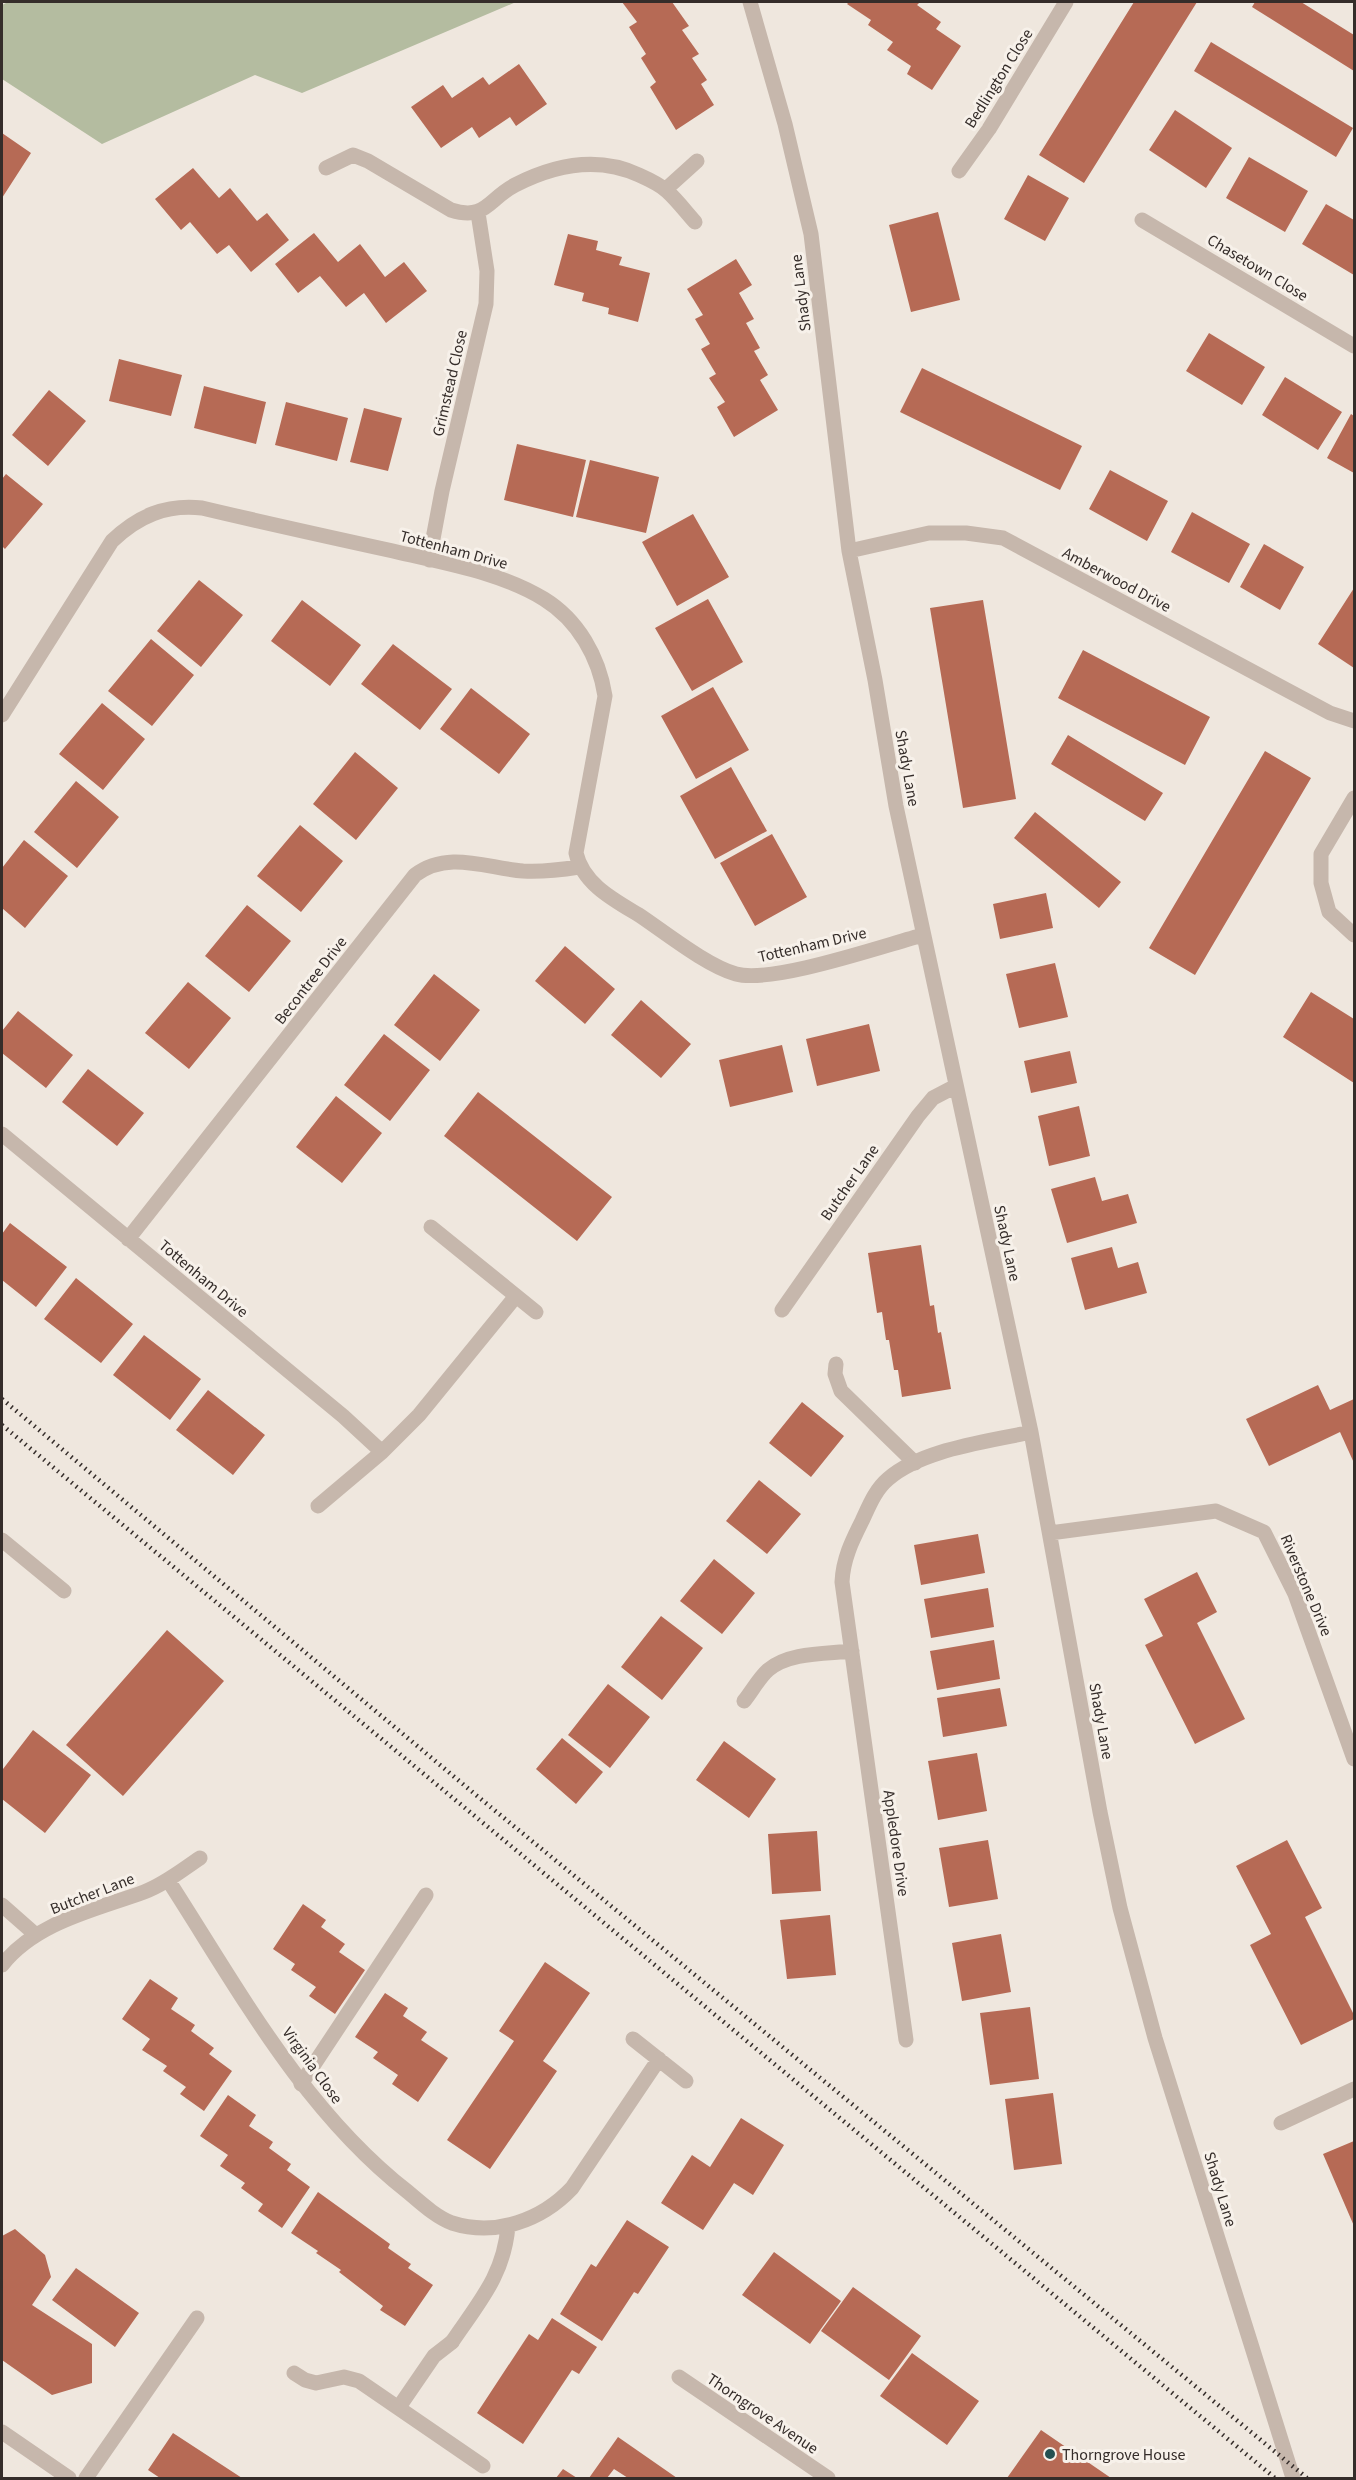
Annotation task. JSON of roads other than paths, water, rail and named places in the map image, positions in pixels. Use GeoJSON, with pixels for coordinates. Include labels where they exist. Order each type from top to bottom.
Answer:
{"type":"FeatureCollection","features":[{"type":"Feature","properties":{"kind":"street","name":"Shady Lane"},"geometry":{"type":"LineString","coordinates":[[750,2],[785,124],[811,234],[849,550],[896,806],[1031,1432],[1100,1812],[1120,1908],[1155,2037],[1293,2478]]}},
{"type":"Feature","properties":{"kind":"street","name":"Bedlington Close"},"geometry":{"type":"LineString","coordinates":[[959,171],[989,129],[1066,2]]}},
{"type":"Feature","properties":{"kind":"street"},"geometry":{"type":"LineString","coordinates":[[326,168],[353,155],[451,210],[465,214],[478,213],[513,186],[559,168],[585,164],[607,164],[629,171],[666,189],[695,222]]}},
{"type":"Feature","properties":{"kind":"street"},"geometry":{"type":"LineString","coordinates":[[666,189],[697,161]]}},
{"type":"Feature","properties":{"kind":"street","name":"Grimstead Close"},"geometry":{"type":"LineString","coordinates":[[429,560],[442,491],[486,304],[487,271],[478,213]]}},
{"type":"Feature","properties":{"kind":"street","name":"Chasetown Close"},"geometry":{"type":"LineString","coordinates":[[1142,220],[1354,346]]}},
{"type":"Feature","properties":{"kind":"street","name":"Tottenham Drive"},"geometry":{"type":"LineString","coordinates":[[2,715],[112,541],[137,520],[165,508],[182,506],[202,508],[429,560],[492,576],[544,599],[575,626],[595,660],[602,676],[605,696],[576,853],[579,867],[598,888],[704,958],[737,975],[772,975],[923,936]]}},
{"type":"Feature","properties":{"kind":"street","name":"Amberwood Drive"},"geometry":{"type":"LineString","coordinates":[[849,550],[929,533],[966,533],[1003,538],[1319,707],[1349,721],[1354,721]]}},
{"type":"Feature","properties":{"kind":"street"},"geometry":{"type":"LineString","coordinates":[[1354,798],[1321,854],[1321,883],[1329,912],[1354,935]]}},
{"type":"Feature","properties":{"kind":"street","name":"Becontree Drive"},"geometry":{"type":"LineString","coordinates":[[128,1239],[415,875],[432,865],[458,861],[521,871],[549,872],[579,867]]}},
{"type":"Feature","properties":{"kind":"street","name":"Butcher Lane"},"geometry":{"type":"LineString","coordinates":[[782,1310],[918,1116],[933,1098],[956,1086]]}},
{"type":"Feature","properties":{"kind":"street","name":"Tottenham Drive"},"geometry":{"type":"LineString","coordinates":[[2,1134],[343,1416],[382,1452]]}},
{"type":"Feature","properties":{"kind":"street"},"geometry":{"type":"LineString","coordinates":[[431,1227],[536,1312]]}},
{"type":"Feature","properties":{"kind":"street"},"geometry":{"type":"LineString","coordinates":[[318,1506],[382,1452],[419,1415],[516,1296]]}},
{"type":"Feature","properties":{"kind":"street"},"geometry":{"type":"LineString","coordinates":[[836,1364],[835,1374],[841,1391],[915,1463]]}},
{"type":"Feature","properties":{"kind":"street","name":"Appledore Drive"},"geometry":{"type":"LineString","coordinates":[[906,2040],[842,1582],[846,1555],[881,1486],[900,1470],[942,1452],[1031,1432]]}},
{"type":"Feature","properties":{"kind":"street","name":"Riverstone Drive"},"geometry":{"type":"LineString","coordinates":[[1050,1533],[1216,1511],[1264,1532],[1294,1594],[1354,1759]]}},
{"type":"Feature","properties":{"kind":"street"},"geometry":{"type":"LineString","coordinates":[[2,1540],[64,1591]]}},
{"type":"Feature","properties":{"kind":"street"},"geometry":{"type":"LineString","coordinates":[[744,1701],[767,1671],[778,1663],[790,1659],[852,1651]]}},
{"type":"Feature","properties":{"kind":"street","name":"Butcher Lane"},"geometry":{"type":"LineString","coordinates":[[2,1965],[15,1949],[36,1935],[82,1913],[145,1891],[168,1880],[200,1858]]}},
{"type":"Feature","properties":{"kind":"street","name":"Virginia Close"},"geometry":{"type":"LineString","coordinates":[[168,1880],[301,2084],[374,2164],[430,2210],[450,2222],[470,2227],[508,2226],[544,2212],[566,2193],[659,2059]]}},
{"type":"Feature","properties":{"kind":"street"},"geometry":{"type":"LineString","coordinates":[[301,2084],[426,1895]]}},
{"type":"Feature","properties":{"kind":"street"},"geometry":{"type":"LineString","coordinates":[[2,1905],[36,1935]]}},
{"type":"Feature","properties":{"kind":"street"},"geometry":{"type":"LineString","coordinates":[[633,2039],[686,2081]]}},
{"type":"Feature","properties":{"kind":"street"},"geometry":{"type":"LineString","coordinates":[[1281,2123],[1354,2089]]}},
{"type":"Feature","properties":{"kind":"street"},"geometry":{"type":"LineString","coordinates":[[399,2407],[434,2356],[452,2342],[499,2269],[505,2254],[508,2226]]}},
{"type":"Feature","properties":{"kind":"street"},"geometry":{"type":"LineString","coordinates":[[86,2478],[197,2318]]}},
{"type":"Feature","properties":{"kind":"street"},"geometry":{"type":"LineString","coordinates":[[294,2373],[305,2380],[316,2383],[344,2377],[359,2381],[483,2466]]}},
{"type":"Feature","properties":{"kind":"street","name":"Thorngrove Avenue"},"geometry":{"type":"LineString","coordinates":[[679,2377],[828,2478]]}},
{"type":"Feature","properties":{"kind":"street"},"geometry":{"type":"LineString","coordinates":[[2,2432],[69,2478]]}},
{"type":"Feature","properties":{"kind":"railway"},"geometry":{"type":"LineString","coordinates":[[2,1399],[476,1795],[1307,2478]]}},
{"type":"Feature","properties":{"kind":"railway"},"geometry":{"type":"LineString","coordinates":[[2,1425],[1275,2478]]}},
{"type":"Feature","properties":{"kind":"place","name":"Thorngrove House"},"geometry":{"type":"Point","coordinates":[1050,2454]}}]}
